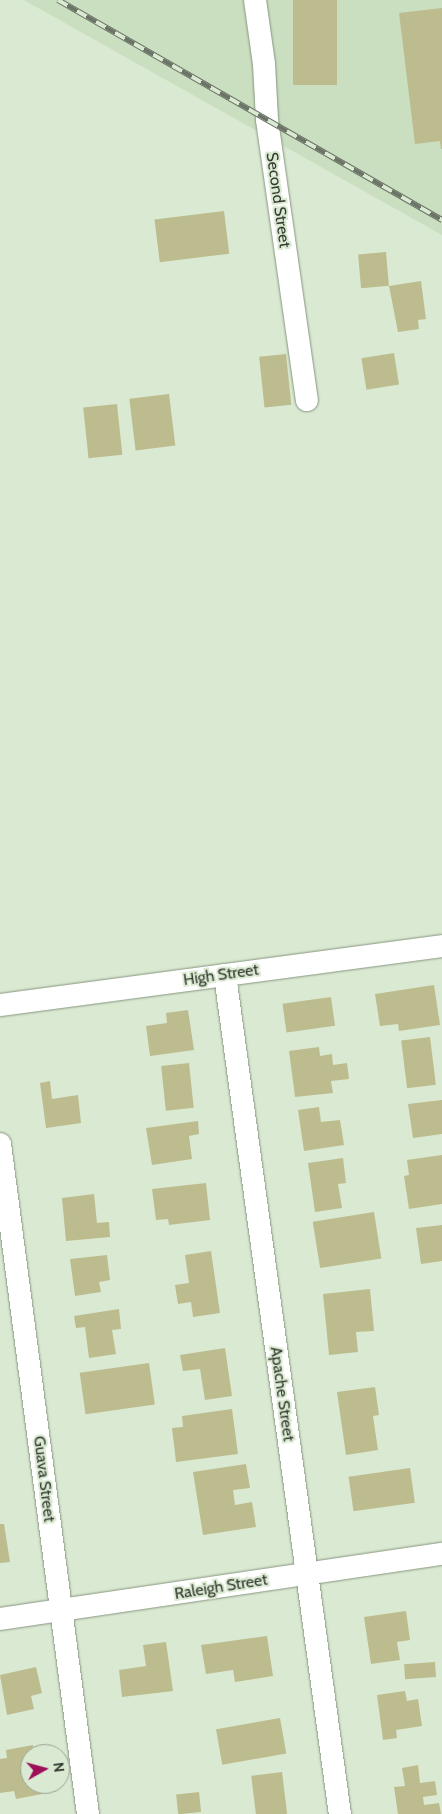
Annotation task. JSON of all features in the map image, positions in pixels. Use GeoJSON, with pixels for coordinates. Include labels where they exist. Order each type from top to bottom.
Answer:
{"type":"FeatureCollection","features":[{"type":"Feature","properties":{"kind":"street","name":"Second Street"},"geometry":{"type":"LineString","coordinates":[[255,0],[264,64],[267,120],[307,400]]}},
{"type":"Feature","properties":{"kind":"street","name":"High Street"},"geometry":{"type":"LineString","coordinates":[[0,1005],[442,946]]}},
{"type":"Feature","properties":{"kind":"street","name":"Apache Street"},"geometry":{"type":"LineString","coordinates":[[225,975],[340,1814]]}},
{"type":"Feature","properties":{"kind":"street","name":"Guava Street"},"geometry":{"type":"LineString","coordinates":[[0,1144],[88,1814]]}},
{"type":"Feature","properties":{"kind":"street","name":"Raleigh Street"},"geometry":{"type":"LineString","coordinates":[[0,1619],[442,1554]]}},
{"type":"Feature","properties":{"kind":"shaded area"},"geometry":{"type":"Polygon","coordinates":[[[24,0],[442,0],[442,235],[24,0]]]}},
{"type":"Feature","properties":{"kind":"building"},"geometry":{"type":"Polygon","coordinates":[[[293,0],[337,0],[337,85],[293,85],[293,0]]]}},
{"type":"Feature","properties":{"kind":"building"},"geometry":{"type":"Polygon","coordinates":[[[442,8],[441,149],[440,141],[415,144],[399,13],[442,8]]]}},
{"type":"Feature","properties":{"kind":"building"},"geometry":{"type":"Polygon","coordinates":[[[224,211],[229,254],[160,262],[155,220],[224,211]]]}},
{"type":"Feature","properties":{"kind":"building"},"geometry":{"type":"Polygon","coordinates":[[[386,252],[389,286],[361,288],[358,254],[386,252]]]}},
{"type":"Feature","properties":{"kind":"building"},"geometry":{"type":"Polygon","coordinates":[[[421,281],[426,319],[418,320],[419,329],[398,332],[389,286],[421,281]]]}},
{"type":"Feature","properties":{"kind":"building"},"geometry":{"type":"Polygon","coordinates":[[[394,353],[399,385],[366,390],[361,358],[394,353]]]}},
{"type":"Feature","properties":{"kind":"building"},"geometry":{"type":"Polygon","coordinates":[[[286,354],[291,405],[264,408],[259,357],[286,354]]]}},
{"type":"Feature","properties":{"kind":"building"},"geometry":{"type":"Polygon","coordinates":[[[169,394],[175,446],[136,450],[129,399],[169,394]]]}},
{"type":"Feature","properties":{"kind":"building"},"geometry":{"type":"Polygon","coordinates":[[[117,404],[122,455],[89,458],[83,408],[117,404]]]}},
{"type":"Feature","properties":{"kind":"building"},"geometry":{"type":"Polygon","coordinates":[[[434,985],[440,1025],[399,1031],[398,1024],[380,1026],[375,994],[434,985]]]}},
{"type":"Feature","properties":{"kind":"building"},"geometry":{"type":"Polygon","coordinates":[[[331,997],[335,1026],[287,1033],[282,1004],[331,997]]]}},
{"type":"Feature","properties":{"kind":"building"},"geometry":{"type":"Polygon","coordinates":[[[188,1010],[194,1050],[150,1056],[146,1026],[167,1023],[166,1013],[188,1010]]]}},
{"type":"Feature","properties":{"kind":"building"},"geometry":{"type":"Polygon","coordinates":[[[430,1037],[436,1085],[407,1088],[401,1041],[430,1037]]]}},
{"type":"Feature","properties":{"kind":"building"},"geometry":{"type":"Polygon","coordinates":[[[319,1047],[320,1056],[332,1054],[333,1065],[347,1063],[349,1079],[331,1081],[333,1093],[295,1097],[289,1051],[319,1047]]]}},
{"type":"Feature","properties":{"kind":"building"},"geometry":{"type":"Polygon","coordinates":[[[189,1063],[194,1108],[166,1111],[161,1066],[189,1063]]]}},
{"type":"Feature","properties":{"kind":"building"},"geometry":{"type":"Polygon","coordinates":[[[50,1081],[52,1099],[78,1095],[81,1123],[46,1128],[40,1083],[50,1081]]]}},
{"type":"Feature","properties":{"kind":"building"},"geometry":{"type":"Polygon","coordinates":[[[442,1100],[442,1134],[413,1138],[408,1104],[442,1100]]]}},
{"type":"Feature","properties":{"kind":"building"},"geometry":{"type":"Polygon","coordinates":[[[319,1107],[321,1122],[340,1120],[344,1145],[304,1151],[298,1110],[319,1107]]]}},
{"type":"Feature","properties":{"kind":"building"},"geometry":{"type":"Polygon","coordinates":[[[198,1121],[199,1134],[189,1136],[192,1159],[152,1165],[146,1128],[198,1121]]]}},
{"type":"Feature","properties":{"kind":"building"},"geometry":{"type":"Polygon","coordinates":[[[442,1155],[442,1204],[409,1209],[404,1176],[409,1175],[407,1160],[442,1155]]]}},
{"type":"Feature","properties":{"kind":"building"},"geometry":{"type":"Polygon","coordinates":[[[343,1158],[346,1183],[338,1184],[342,1208],[315,1212],[308,1163],[343,1158]]]}},
{"type":"Feature","properties":{"kind":"building"},"geometry":{"type":"Polygon","coordinates":[[[206,1183],[210,1220],[169,1225],[168,1219],[156,1220],[152,1189],[206,1183]]]}},
{"type":"Feature","properties":{"kind":"building"},"geometry":{"type":"Polygon","coordinates":[[[94,1194],[97,1223],[109,1222],[110,1237],[66,1241],[62,1198],[94,1194]]]}},
{"type":"Feature","properties":{"kind":"building"},"geometry":{"type":"Polygon","coordinates":[[[374,1212],[381,1258],[320,1268],[313,1222],[374,1212]]]}},
{"type":"Feature","properties":{"kind":"building"},"geometry":{"type":"Polygon","coordinates":[[[442,1225],[442,1261],[421,1264],[416,1228],[442,1225]]]}},
{"type":"Feature","properties":{"kind":"building"},"geometry":{"type":"Polygon","coordinates":[[[211,1251],[220,1313],[193,1317],[191,1302],[178,1304],[175,1285],[189,1283],[185,1255],[211,1251]]]}},
{"type":"Feature","properties":{"kind":"building"},"geometry":{"type":"Polygon","coordinates":[[[107,1255],[110,1280],[99,1282],[101,1292],[75,1296],[70,1259],[107,1255]]]}},
{"type":"Feature","properties":{"kind":"building"},"geometry":{"type":"Polygon","coordinates":[[[370,1289],[374,1331],[356,1332],[358,1352],[329,1355],[323,1294],[370,1289]]]}},
{"type":"Feature","properties":{"kind":"building"},"geometry":{"type":"Polygon","coordinates":[[[119,1309],[121,1329],[112,1330],[116,1354],[89,1358],[85,1327],[76,1328],[74,1316],[119,1309]]]}},
{"type":"Feature","properties":{"kind":"building"},"geometry":{"type":"Polygon","coordinates":[[[225,1348],[232,1396],[205,1400],[200,1369],[183,1371],[180,1355],[225,1348]]]}},
{"type":"Feature","properties":{"kind":"building"},"geometry":{"type":"Polygon","coordinates":[[[149,1363],[155,1405],[86,1414],[80,1373],[149,1363]]]}},
{"type":"Feature","properties":{"kind":"building"},"geometry":{"type":"Polygon","coordinates":[[[375,1387],[379,1415],[373,1416],[378,1450],[346,1455],[337,1392],[375,1387]]]}},
{"type":"Feature","properties":{"kind":"building"},"geometry":{"type":"Polygon","coordinates":[[[232,1409],[238,1454],[176,1462],[172,1428],[183,1427],[182,1416],[232,1409]]]}},
{"type":"Feature","properties":{"kind":"building"},"geometry":{"type":"Polygon","coordinates":[[[246,1464],[250,1488],[233,1490],[235,1505],[252,1502],[256,1527],[203,1535],[193,1472],[246,1464]]]}},
{"type":"Feature","properties":{"kind":"building"},"geometry":{"type":"Polygon","coordinates":[[[410,1468],[415,1503],[353,1511],[349,1477],[410,1468]]]}},
{"type":"Feature","properties":{"kind":"building"},"geometry":{"type":"Polygon","coordinates":[[[0,1524],[4,1524],[10,1562],[0,1563],[0,1524]]]}},
{"type":"Feature","properties":{"kind":"building"},"geometry":{"type":"Polygon","coordinates":[[[406,1611],[410,1640],[397,1642],[400,1660],[371,1664],[364,1617],[406,1611]]]}},
{"type":"Feature","properties":{"kind":"building"},"geometry":{"type":"Polygon","coordinates":[[[267,1636],[273,1676],[235,1682],[233,1670],[206,1674],[201,1645],[267,1636]]]}},
{"type":"Feature","properties":{"kind":"building"},"geometry":{"type":"Polygon","coordinates":[[[166,1642],[173,1691],[122,1697],[119,1670],[146,1666],[143,1645],[166,1642]]]}},
{"type":"Feature","properties":{"kind":"building"},"geometry":{"type":"Polygon","coordinates":[[[435,1662],[436,1677],[405,1679],[404,1664],[435,1662]]]}},
{"type":"Feature","properties":{"kind":"building"},"geometry":{"type":"Polygon","coordinates":[[[36,1667],[42,1693],[31,1696],[34,1709],[7,1715],[0,1675],[36,1667]]]}},
{"type":"Feature","properties":{"kind":"building"},"geometry":{"type":"Polygon","coordinates":[[[405,1691],[407,1701],[418,1699],[422,1726],[396,1730],[397,1738],[383,1740],[377,1695],[405,1691]]]}},
{"type":"Feature","properties":{"kind":"building"},"geometry":{"type":"Polygon","coordinates":[[[280,1718],[286,1753],[222,1765],[216,1729],[280,1718]]]}},
{"type":"Feature","properties":{"kind":"building"},"geometry":{"type":"Polygon","coordinates":[[[20,1747],[20,1794],[42,1794],[16,1799],[14,1791],[0,1793],[0,1759],[7,1758],[6,1750],[20,1747]]]}},
{"type":"Feature","properties":{"kind":"building"},"geometry":{"type":"Polygon","coordinates":[[[418,1765],[420,1783],[435,1781],[437,1795],[423,1797],[424,1805],[439,1803],[441,1814],[398,1814],[394,1787],[405,1786],[402,1768],[418,1765]]]}},
{"type":"Feature","properties":{"kind":"building"},"geometry":{"type":"Polygon","coordinates":[[[282,1772],[287,1814],[256,1814],[251,1776],[282,1772]]]}},
{"type":"Feature","properties":{"kind":"building"},"geometry":{"type":"Polygon","coordinates":[[[199,1792],[201,1812],[178,1814],[176,1794],[199,1792]]]}},
{"type":"Feature","properties":{"kind":"railway"},"geometry":{"type":"LineString","coordinates":[[58,0],[442,220]]}}]}
